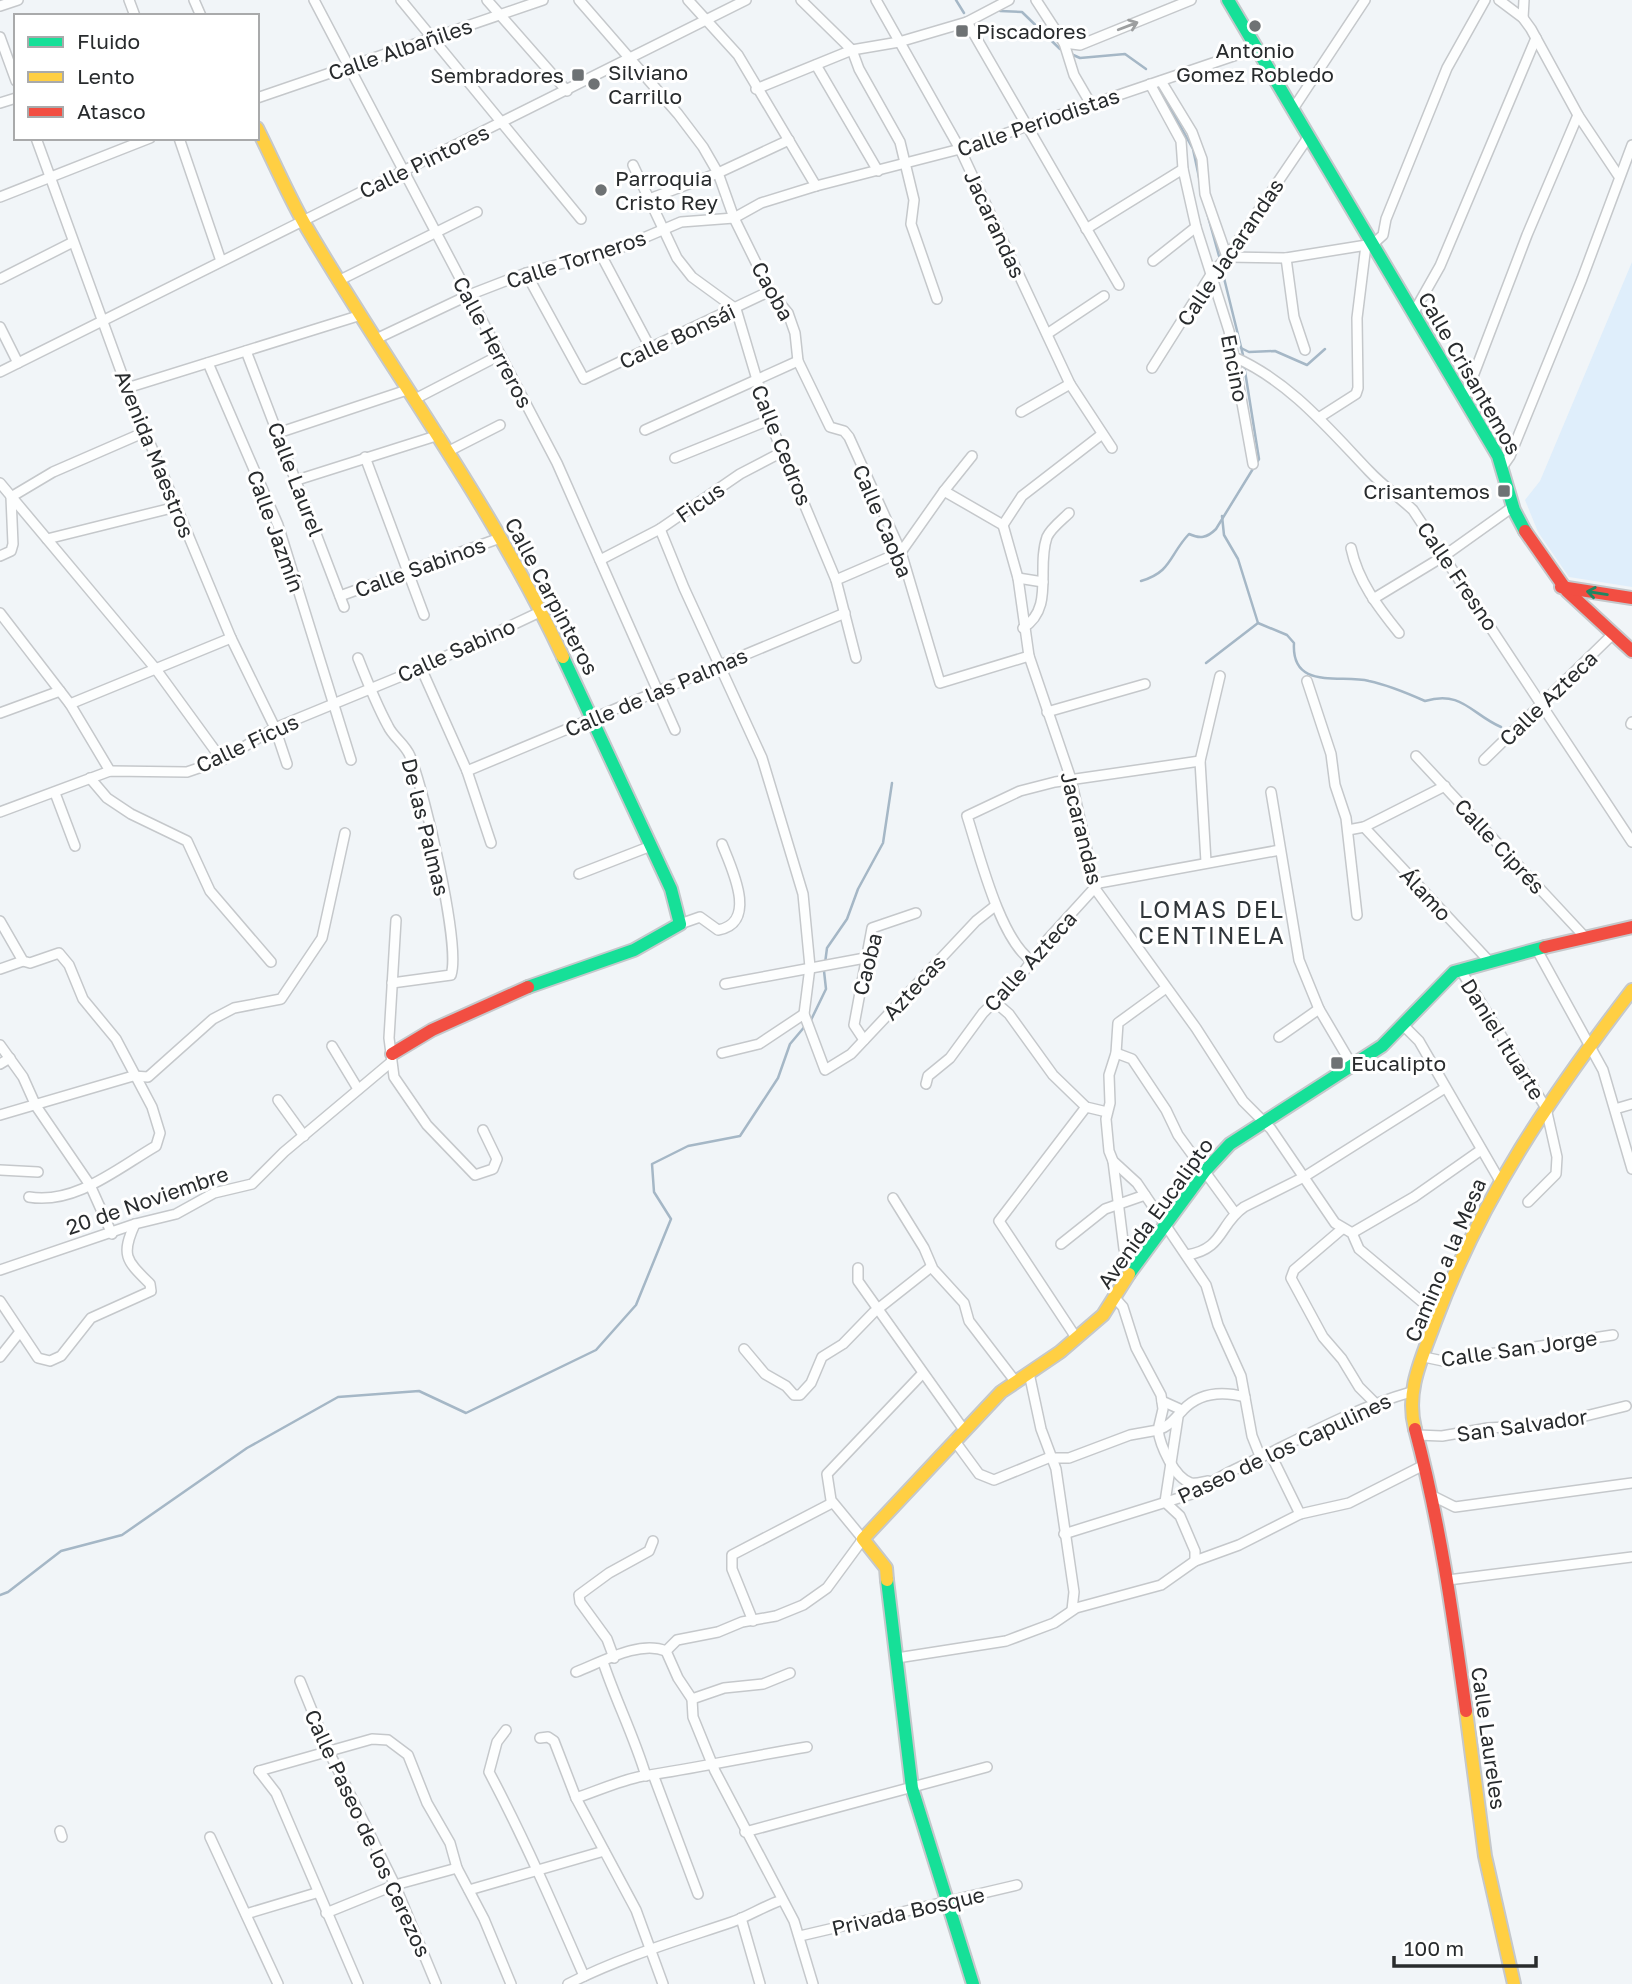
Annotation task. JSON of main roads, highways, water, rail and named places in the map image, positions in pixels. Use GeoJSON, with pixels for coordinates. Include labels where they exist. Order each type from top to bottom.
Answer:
{"type":"FeatureCollection","features":[{"type":"Feature","properties":{"kind":"waterway"},"geometry":{"type":"LineString","coordinates":[[956,0],[964,13]]}},
{"type":"Feature","properties":{"kind":"waterway"},"geometry":{"type":"LineString","coordinates":[[1000,11],[1022,12],[1060,49]]}},
{"type":"Feature","properties":{"kind":"waterway"},"geometry":{"type":"LineString","coordinates":[[1071,54],[1080,58],[1125,54],[1146,69]]}},
{"type":"Feature","properties":{"kind":"waterway"},"geometry":{"type":"LineString","coordinates":[[1161,91],[1193,149],[1200,182]]}},
{"type":"Feature","properties":{"kind":"waterway"},"geometry":{"type":"LineString","coordinates":[[1206,209],[1219,256]]}},
{"type":"Feature","properties":{"kind":"waterway"},"geometry":{"type":"LineString","coordinates":[[1223,274],[1243,355]]}},
{"type":"Feature","properties":{"kind":"waterway"},"geometry":{"type":"LineString","coordinates":[[1241,348],[1249,352],[1275,351],[1307,365],[1325,349]]}},
{"type":"Feature","properties":{"kind":"waterway"},"geometry":{"type":"LineString","coordinates":[[1141,581],[1165,568],[1189,534],[1203,537],[1216,529],[1259,459],[1244,365]]}},
{"type":"Feature","properties":{"kind":"waterway"},"geometry":{"type":"LineString","coordinates":[[1222,516],[1224,535],[1238,559],[1258,623],[1287,635],[1294,643],[1295,658],[1301,668],[1320,677],[1376,683],[1425,701],[1438,698],[1457,701],[1501,727]]}},
{"type":"Feature","properties":{"kind":"waterway"},"geometry":{"type":"LineString","coordinates":[[1206,663],[1258,623]]}},
{"type":"Feature","properties":{"kind":"waterway"},"geometry":{"type":"LineString","coordinates":[[811,1020],[826,989],[824,971],[827,948],[847,919],[858,889],[883,843],[892,783]]}},
{"type":"Feature","properties":{"kind":"waterway"},"geometry":{"type":"LineString","coordinates":[[0,1595],[8,1592],[61,1551],[122,1535],[247,1448],[338,1397],[419,1391],[466,1413],[596,1350],[636,1305],[671,1219],[654,1192],[652,1164],[688,1146],[740,1136],[778,1078],[790,1044],[806,1025]]}},
{"type":"Feature","properties":{"kind":"place","name":"Antonio Gomez Robledo"},"geometry":{"type":"Point","coordinates":[1255,26]}},
{"type":"Feature","properties":{"kind":"place","name":"Piscadores"},"geometry":{"type":"Point","coordinates":[962,31]}},
{"type":"Feature","properties":{"kind":"place","name":"Sembradores"},"geometry":{"type":"Point","coordinates":[578,75]}},
{"type":"Feature","properties":{"kind":"place","name":"Silviano Carrillo"},"geometry":{"type":"Point","coordinates":[594,84]}},
{"type":"Feature","properties":{"kind":"place","name":"Parroquia Cristo Rey"},"geometry":{"type":"Point","coordinates":[601,190]}},
{"type":"Feature","properties":{"kind":"place","name":"Crisantemos"},"geometry":{"type":"Point","coordinates":[1504,491]}},
{"type":"Feature","properties":{"kind":"place","name":"Eucalipto"},"geometry":{"type":"Point","coordinates":[1337,1063]}},
{"type":"Feature","properties":{"kind":"district","name":"LOMAS DEL CENTINELA"},"geometry":{"type":"Point","coordinates":[1212,922]}}]}
